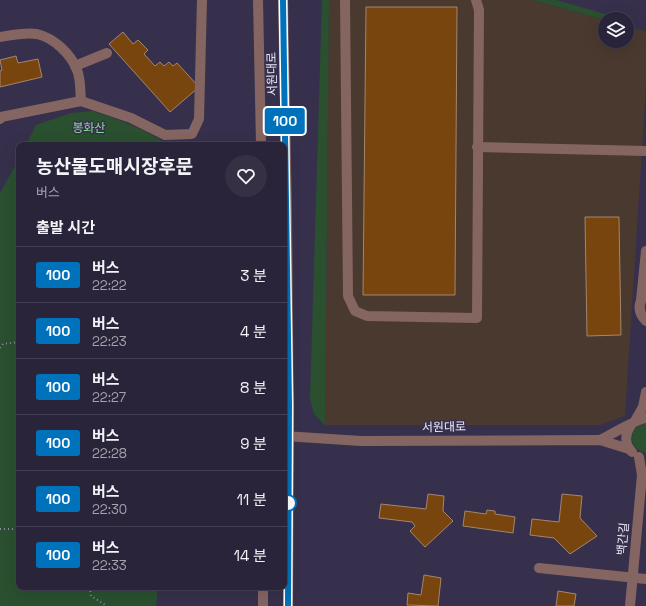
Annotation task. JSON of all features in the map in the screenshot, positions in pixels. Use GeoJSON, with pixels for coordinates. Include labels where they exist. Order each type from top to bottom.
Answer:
{"type":"FeatureCollection","features":[{"type":"Feature","properties":{"kind":"street"},"geometry":{"type":"LineString","coordinates":[[0,118],[81,101],[131,118],[165,135],[192,134],[199,119],[202,0]]}},
{"type":"Feature","properties":{"kind":"street","name":"서원대로"},"geometry":{"type":"LineString","coordinates":[[258,0],[261,142]]}},
{"type":"Feature","properties":{"kind":"street","name":"서원대로"},"geometry":{"type":"LineString","coordinates":[[283,0],[286,142]]}},
{"type":"Feature","properties":{"kind":"street"},"geometry":{"type":"LineString","coordinates":[[345,0],[348,296],[355,311],[367,316],[477,318],[479,10],[476,0]]}},
{"type":"Feature","properties":{"kind":"street"},"geometry":{"type":"LineString","coordinates":[[0,37],[22,34],[37,34],[52,40],[69,55],[78,71],[81,101]]}},
{"type":"Feature","properties":{"kind":"street"},"geometry":{"type":"LineString","coordinates":[[75,66],[107,53]]}},
{"type":"Feature","properties":{"kind":"street"},"geometry":{"type":"LineString","coordinates":[[477,148],[646,151]]}},
{"type":"Feature","properties":{"kind":"street","name":"서원대로"},"geometry":{"type":"LineString","coordinates":[[287,170],[288,606]]}},
{"type":"Feature","properties":{"kind":"street"},"geometry":{"type":"LineString","coordinates":[[646,254],[646,269]]}},
{"type":"Feature","properties":{"kind":"street"},"geometry":{"type":"LineString","coordinates":[[646,254],[644,297],[640,310],[646,321]]}},
{"type":"Feature","properties":{"kind":"street"},"geometry":{"type":"LineString","coordinates":[[629,449],[626,437],[643,407],[646,392]]}},
{"type":"Feature","properties":{"kind":"street"},"geometry":{"type":"LineString","coordinates":[[600,440],[646,418]]}},
{"type":"Feature","properties":{"kind":"street","name":"서원대로"},"geometry":{"type":"LineString","coordinates":[[287,436],[361,441],[600,440]]}},
{"type":"Feature","properties":{"kind":"street"},"geometry":{"type":"LineString","coordinates":[[600,440],[629,449],[643,458]]}},
{"type":"Feature","properties":{"kind":"street","name":"백간길"},"geometry":{"type":"LineString","coordinates":[[630,606],[644,472],[643,458]]}},
{"type":"Feature","properties":{"kind":"street"},"geometry":{"type":"LineString","coordinates":[[539,568],[646,579]]}},
{"type":"Feature","properties":{"kind":"street"},"geometry":{"type":"LineString","coordinates":[[263,590],[263,606]]}},
{"type":"Feature","properties":{"kind":"path"},"geometry":{"type":"LineString","coordinates":[[0,348],[3,344],[16,342]]}},
{"type":"Feature","properties":{"kind":"path"},"geometry":{"type":"LineString","coordinates":[[0,529],[16,529]]}},
{"type":"Feature","properties":{"kind":"path"},"geometry":{"type":"LineString","coordinates":[[90,590],[91,596],[107,606]]}},
{"type":"Feature","properties":{"kind":"shaded area"},"geometry":{"type":"Polygon","coordinates":[[[329,0],[532,0],[598,18],[598,48],[634,48],[634,28],[646,31],[646,85],[625,416],[600,425],[325,425],[329,0]]]}},
{"type":"Feature","properties":{"kind":"green space"},"geometry":{"type":"Polygon","coordinates":[[[322,0],[329,0],[325,425],[314,414],[310,398],[322,0]]]}},
{"type":"Feature","properties":{"kind":"green space"},"geometry":{"type":"Polygon","coordinates":[[[532,0],[556,0],[598,12],[598,18],[532,0]]]}},
{"type":"Feature","properties":{"kind":"green space","name":"봉화산"},"geometry":{"type":"Polygon","coordinates":[[[93,111],[122,121],[164,142],[28,142],[36,125],[71,113],[93,111]]]}},
{"type":"Feature","properties":{"kind":"green space"},"geometry":{"type":"Polygon","coordinates":[[[16,164],[16,590],[158,590],[156,606],[0,606],[0,193],[16,164]]]}},
{"type":"Feature","properties":{"kind":"green space"},"geometry":{"type":"Polygon","coordinates":[[[646,423],[646,453],[635,447],[632,437],[635,428],[646,423]]]}},
{"type":"Feature","properties":{"kind":"building"},"geometry":{"type":"Polygon","coordinates":[[[366,7],[457,7],[455,295],[363,295],[366,7]]]}},
{"type":"Feature","properties":{"kind":"building"},"geometry":{"type":"Polygon","coordinates":[[[123,32],[133,44],[138,40],[148,50],[144,54],[155,66],[160,62],[164,66],[169,62],[173,66],[177,63],[199,87],[170,112],[109,44],[123,32]]]}},
{"type":"Feature","properties":{"kind":"building"},"geometry":{"type":"Polygon","coordinates":[[[16,56],[18,63],[38,59],[42,77],[0,87],[0,71],[2,70],[0,60],[16,56]]]}},
{"type":"Feature","properties":{"kind":"building"},"geometry":{"type":"Polygon","coordinates":[[[585,217],[619,217],[621,335],[587,336],[585,217]]]}},
{"type":"Feature","properties":{"kind":"building"},"geometry":{"type":"Polygon","coordinates":[[[428,494],[444,496],[443,511],[453,521],[425,547],[410,531],[415,526],[412,522],[379,518],[381,504],[426,509],[428,494]]]}},
{"type":"Feature","properties":{"kind":"building"},"geometry":{"type":"Polygon","coordinates":[[[562,494],[582,496],[580,518],[597,536],[570,554],[554,538],[530,535],[532,519],[559,522],[562,494]]]}},
{"type":"Feature","properties":{"kind":"building"},"geometry":{"type":"Polygon","coordinates":[[[487,510],[495,511],[495,514],[515,517],[513,533],[463,526],[465,511],[486,514],[487,510]]]}},
{"type":"Feature","properties":{"kind":"building"},"geometry":{"type":"Polygon","coordinates":[[[424,575],[441,578],[438,606],[407,605],[408,593],[421,595],[424,575]]]}},
{"type":"Feature","properties":{"kind":"building"},"geometry":{"type":"Polygon","coordinates":[[[558,591],[576,594],[574,606],[556,606],[558,591]]]}},
{"type":"Feature","properties":{"kind":"bus line","name":"100"},"geometry":{"type":"LineString","coordinates":[[283,0],[286,142]]}},
{"type":"Feature","properties":{"kind":"bus line","name":"100"},"geometry":{"type":"LineString","coordinates":[[287,170],[289,404],[288,606]]}}]}
